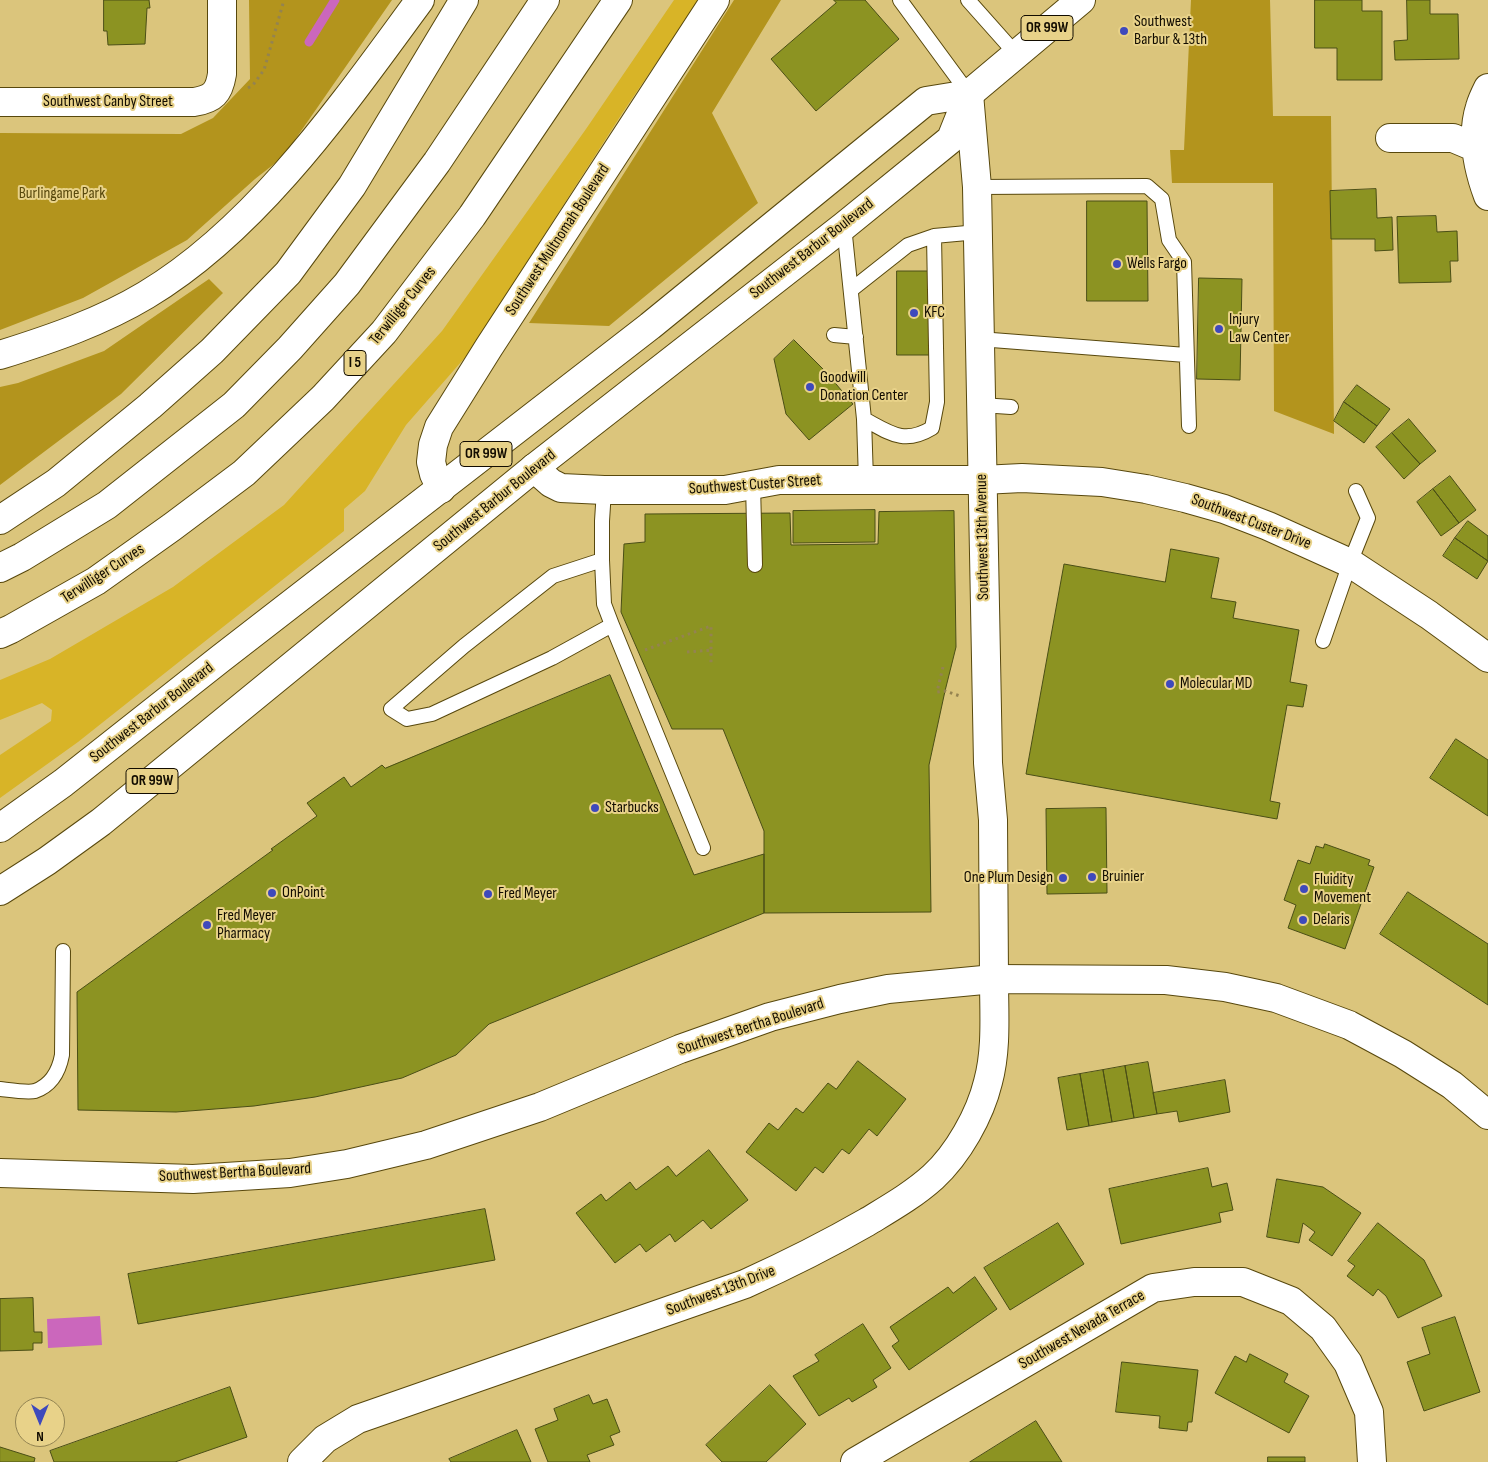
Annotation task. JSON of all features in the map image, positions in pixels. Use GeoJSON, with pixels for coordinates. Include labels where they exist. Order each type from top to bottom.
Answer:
{"type":"FeatureCollection","features":[{"type":"Feature","properties":{"kind":"main road"},"geometry":{"type":"LineString","coordinates":[[214,95],[220,85],[222,74],[222,0]]}},
{"type":"Feature","properties":{"kind":"main road"},"geometry":{"type":"LineString","coordinates":[[0,355],[61,335],[113,313],[178,274],[209,250],[242,220],[290,167],[338,110],[420,0]]}},
{"type":"Feature","properties":{"kind":"main road"},"geometry":{"type":"LineString","coordinates":[[0,520],[56,483],[150,406],[212,352],[288,273],[352,186],[464,0]]}},
{"type":"Feature","properties":{"kind":"main road"},"geometry":{"type":"LineString","coordinates":[[0,568],[22,557],[107,505],[234,405],[290,348],[347,284],[437,162],[545,0]]}},
{"type":"Feature","properties":{"kind":"main road","name":"Terwilliger Curves"},"geometry":{"type":"LineString","coordinates":[[0,634],[96,581],[172,527],[244,473],[323,398],[384,332],[472,216],[618,0]]}},
{"type":"Feature","properties":{"kind":"main road","name":"Southwest Multnomah Boulevard"},"geometry":{"type":"LineString","coordinates":[[441,489],[431,462],[433,445],[439,428],[473,371],[715,0]]}},
{"type":"Feature","properties":{"kind":"main road","name":"Southwest Barbur Boulevard"},"geometry":{"type":"LineString","coordinates":[[0,891],[47,861],[101,822],[534,468],[844,226],[951,139],[969,94],[1081,0]]}},
{"type":"Feature","properties":{"kind":"main road"},"geometry":{"type":"LineString","coordinates":[[1488,88],[1480,107],[1477,128],[1482,148],[1478,166],[1488,196]]}},
{"type":"Feature","properties":{"kind":"main road","name":"Southwest Barbur Boulevard"},"geometry":{"type":"LineString","coordinates":[[0,828],[63,783],[650,326],[926,101],[969,94]]}},
{"type":"Feature","properties":{"kind":"main road","name":"Southwest 13th Avenue"},"geometry":{"type":"LineString","coordinates":[[969,94],[977,187],[988,763],[993,820],[994,979]]}},
{"type":"Feature","properties":{"kind":"main road","name":"Southwest Canby Street"},"geometry":{"type":"LineString","coordinates":[[0,102],[194,102],[206,100],[214,95]]}},
{"type":"Feature","properties":{"kind":"main road"},"geometry":{"type":"LineString","coordinates":[[1390,138],[1453,138],[1482,148]]}},
{"type":"Feature","properties":{"kind":"main road","name":"Southwest Custer Street"},"geometry":{"type":"LineString","coordinates":[[534,468],[551,483],[561,488],[604,490],[726,490],[779,480],[982,480]]}},
{"type":"Feature","properties":{"kind":"main road","name":"Southwest Custer Drive"},"geometry":{"type":"LineString","coordinates":[[982,480],[1022,478],[1102,482],[1185,498],[1224,509],[1268,526],[1350,563],[1429,615],[1488,658]]}},
{"type":"Feature","properties":{"kind":"main road","name":"Southwest Bertha Boulevard"},"geometry":{"type":"LineString","coordinates":[[0,1174],[193,1179],[290,1173],[347,1164],[426,1145],[540,1107],[680,1048],[770,1017],[840,998],[888,989],[994,979],[1166,980],[1225,988],[1276,998],[1349,1026],[1403,1054],[1452,1085],[1488,1115]]}},
{"type":"Feature","properties":{"kind":"main road","name":"Southwest 13th Drive"},"geometry":{"type":"LineString","coordinates":[[302,1462],[325,1439],[358,1419],[745,1284],[786,1266],[836,1240],[914,1192],[948,1161],[962,1140],[982,1099],[992,1062],[994,979]]}},
{"type":"Feature","properties":{"kind":"main road","name":"Southwest Nevada Terrace"},"geometry":{"type":"LineString","coordinates":[[855,1462],[1153,1288],[1194,1282],[1243,1282],[1291,1301],[1323,1328],[1348,1363],[1370,1412],[1372,1462]]}},
{"type":"Feature","properties":{"kind":"lane"},"geometry":{"type":"LineString","coordinates":[[900,0],[969,94]]}},
{"type":"Feature","properties":{"kind":"lane"},"geometry":{"type":"LineString","coordinates":[[968,0],[1016,54]]}},
{"type":"Feature","properties":{"kind":"lane"},"geometry":{"type":"LineString","coordinates":[[977,187],[1147,186],[1162,199],[1169,240],[1184,262],[1189,426]]}},
{"type":"Feature","properties":{"kind":"lane"},"geometry":{"type":"LineString","coordinates":[[844,226],[864,419],[866,480]]}},
{"type":"Feature","properties":{"kind":"lane"},"geometry":{"type":"LineString","coordinates":[[851,290],[908,245],[934,236],[978,232]]}},
{"type":"Feature","properties":{"kind":"lane"},"geometry":{"type":"LineString","coordinates":[[864,419],[901,437],[919,436],[932,428],[936,402],[934,236]]}},
{"type":"Feature","properties":{"kind":"lane"},"geometry":{"type":"LineString","coordinates":[[834,335],[856,337]]}},
{"type":"Feature","properties":{"kind":"lane"},"geometry":{"type":"LineString","coordinates":[[979,338],[1186,355]]}},
{"type":"Feature","properties":{"kind":"lane"},"geometry":{"type":"LineString","coordinates":[[980,405],[1011,407]]}},
{"type":"Feature","properties":{"kind":"lane"},"geometry":{"type":"LineString","coordinates":[[753,485],[754,565]]}},
{"type":"Feature","properties":{"kind":"lane"},"geometry":{"type":"LineString","coordinates":[[604,490],[602,521],[604,604],[704,848]]}},
{"type":"Feature","properties":{"kind":"lane"},"geometry":{"type":"LineString","coordinates":[[1323,641],[1368,518],[1356,491]]}},
{"type":"Feature","properties":{"kind":"lane"},"geometry":{"type":"LineString","coordinates":[[602,560],[553,576],[464,646],[391,709],[407,719],[432,714],[552,658],[612,624]]}},
{"type":"Feature","properties":{"kind":"lane"},"geometry":{"type":"LineString","coordinates":[[0,1090],[34,1091],[52,1080],[59,1069],[62,1055],[63,952]]}},
{"type":"Feature","properties":{"kind":"path"},"geometry":{"type":"LineString","coordinates":[[214,95],[235,93],[253,85],[264,70],[284,0]]}},
{"type":"Feature","properties":{"kind":"path"},"geometry":{"type":"LineString","coordinates":[[642,651],[711,626],[711,665]]}},
{"type":"Feature","properties":{"kind":"path"},"geometry":{"type":"LineString","coordinates":[[687,652],[711,650]]}},
{"type":"Feature","properties":{"kind":"path"},"geometry":{"type":"LineString","coordinates":[[937,692],[943,667]]}},
{"type":"Feature","properties":{"kind":"shaded area"},"geometry":{"type":"Polygon","coordinates":[[[674,0],[699,0],[623,112],[468,354],[406,425],[365,491],[344,509],[344,531],[78,742],[0,798],[0,755],[51,721],[52,710],[42,703],[0,720],[0,680],[50,659],[173,587],[284,505],[442,331],[586,129],[674,0]]]}},
{"type":"Feature","properties":{"kind":"shaded area"},"geometry":{"type":"Polygon","coordinates":[[[100,1316],[102,1345],[48,1348],[47,1319],[100,1316]]]}},
{"type":"Feature","properties":{"kind":"green space","name":"Burlingame Park"},"geometry":{"type":"Polygon","coordinates":[[[249,0],[392,0],[283,157],[255,179],[187,240],[83,298],[0,330],[0,133],[181,134],[213,118],[250,79],[249,0]]]}},
{"type":"Feature","properties":{"kind":"green space"},"geometry":{"type":"Polygon","coordinates":[[[734,0],[781,0],[712,113],[758,203],[609,326],[529,323],[734,0]]]}},
{"type":"Feature","properties":{"kind":"green space"},"geometry":{"type":"Polygon","coordinates":[[[1191,0],[1270,0],[1273,116],[1331,116],[1334,434],[1274,411],[1273,183],[1172,183],[1170,150],[1184,150],[1191,0]]]}},
{"type":"Feature","properties":{"kind":"green space"},"geometry":{"type":"Polygon","coordinates":[[[209,279],[223,293],[121,394],[0,485],[0,387],[18,383],[104,351],[209,279]]]}},
{"type":"Feature","properties":{"kind":"building"},"geometry":{"type":"Polygon","coordinates":[[[104,0],[149,0],[150,8],[147,8],[145,44],[108,45],[107,31],[104,31],[104,0]]]}},
{"type":"Feature","properties":{"kind":"building"},"geometry":{"type":"Polygon","coordinates":[[[834,0],[865,0],[899,39],[816,111],[771,59],[836,3],[834,0]]]}},
{"type":"Feature","properties":{"kind":"building"},"geometry":{"type":"Polygon","coordinates":[[[1315,0],[1362,0],[1362,11],[1382,11],[1382,80],[1337,80],[1337,48],[1315,48],[1315,0]]]}},
{"type":"Feature","properties":{"kind":"building"},"geometry":{"type":"Polygon","coordinates":[[[1407,0],[1430,0],[1430,14],[1458,14],[1459,59],[1395,60],[1394,41],[1407,40],[1407,0]]]}},
{"type":"Feature","properties":{"kind":"building"},"geometry":{"type":"Polygon","coordinates":[[[1376,189],[1377,218],[1392,217],[1393,250],[1375,251],[1375,239],[1331,239],[1330,191],[1376,189]]]}},
{"type":"Feature","properties":{"kind":"building","name":"Wells Fargo"},"geometry":{"type":"Polygon","coordinates":[[[1087,201],[1147,201],[1148,301],[1087,301],[1087,201]]]}},
{"type":"Feature","properties":{"kind":"building"},"geometry":{"type":"Polygon","coordinates":[[[1436,216],[1437,232],[1457,231],[1458,261],[1450,261],[1451,282],[1399,283],[1397,217],[1436,216]]]}},
{"type":"Feature","properties":{"kind":"building","name":"KFC"},"geometry":{"type":"Polygon","coordinates":[[[897,271],[931,271],[931,355],[897,355],[897,271]]]}},
{"type":"Feature","properties":{"kind":"building","name":"Injury Law Center"},"geometry":{"type":"Polygon","coordinates":[[[1199,278],[1242,279],[1240,380],[1197,379],[1199,278]]]}},
{"type":"Feature","properties":{"kind":"building","name":"Goodwill Donation Center"},"geometry":{"type":"Polygon","coordinates":[[[794,340],[825,371],[853,404],[809,440],[786,414],[774,359],[794,340]]]}},
{"type":"Feature","properties":{"kind":"building"},"geometry":{"type":"Polygon","coordinates":[[[1357,385],[1390,409],[1377,426],[1344,402],[1357,385]]]}},
{"type":"Feature","properties":{"kind":"building"},"geometry":{"type":"Polygon","coordinates":[[[1344,402],[1377,426],[1364,443],[1334,421],[1344,402]]]}},
{"type":"Feature","properties":{"kind":"building"},"geometry":{"type":"Polygon","coordinates":[[[1409,419],[1436,451],[1420,464],[1392,433],[1409,419]]]}},
{"type":"Feature","properties":{"kind":"building"},"geometry":{"type":"Polygon","coordinates":[[[1392,433],[1420,464],[1404,479],[1376,447],[1392,433]]]}},
{"type":"Feature","properties":{"kind":"building"},"geometry":{"type":"Polygon","coordinates":[[[1450,476],[1476,510],[1459,523],[1433,489],[1450,476]]]}},
{"type":"Feature","properties":{"kind":"building"},"geometry":{"type":"Polygon","coordinates":[[[1433,489],[1459,523],[1441,536],[1417,502],[1433,489]]]}},
{"type":"Feature","properties":{"kind":"building"},"geometry":{"type":"Polygon","coordinates":[[[875,510],[875,542],[793,543],[793,511],[875,510]]]}},
{"type":"Feature","properties":{"kind":"building"},"geometry":{"type":"Polygon","coordinates":[[[954,511],[956,647],[929,765],[931,912],[764,913],[764,831],[723,729],[672,729],[621,612],[624,544],[645,542],[645,514],[790,513],[791,545],[878,544],[879,512],[954,511]]]}},
{"type":"Feature","properties":{"kind":"building"},"geometry":{"type":"Polygon","coordinates":[[[1468,521],[1488,536],[1488,561],[1455,538],[1468,521]]]}},
{"type":"Feature","properties":{"kind":"building"},"geometry":{"type":"Polygon","coordinates":[[[1455,538],[1488,561],[1477,579],[1443,556],[1455,538]]]}},
{"type":"Feature","properties":{"kind":"building","name":"Molecular MD"},"geometry":{"type":"Polygon","coordinates":[[[1171,549],[1219,558],[1211,598],[1236,602],[1233,618],[1299,630],[1290,682],[1307,685],[1303,707],[1287,705],[1270,801],[1280,803],[1277,819],[1026,774],[1064,564],[1165,582],[1171,549]]]}},
{"type":"Feature","properties":{"kind":"building","name":"Fred Meyer"},"geometry":{"type":"Polygon","coordinates":[[[610,675],[694,875],[764,854],[764,913],[489,1024],[456,1055],[402,1078],[315,1097],[254,1106],[176,1112],[78,1110],[77,992],[317,816],[307,803],[344,777],[351,787],[382,765],[385,768],[610,675]]]}},
{"type":"Feature","properties":{"kind":"building"},"geometry":{"type":"Polygon","coordinates":[[[1456,739],[1488,760],[1488,816],[1430,778],[1456,739]]]}},
{"type":"Feature","properties":{"kind":"building"},"geometry":{"type":"Polygon","coordinates":[[[1106,808],[1107,893],[1047,894],[1046,809],[1106,808]]]}},
{"type":"Feature","properties":{"kind":"building"},"geometry":{"type":"Polygon","coordinates":[[[1325,844],[1370,860],[1368,865],[1374,867],[1345,949],[1288,928],[1296,905],[1284,900],[1298,860],[1310,864],[1316,846],[1323,848],[1325,844]]]}},
{"type":"Feature","properties":{"kind":"building"},"geometry":{"type":"Polygon","coordinates":[[[1408,892],[1488,944],[1488,1005],[1380,934],[1408,892]]]}},
{"type":"Feature","properties":{"kind":"building"},"geometry":{"type":"Polygon","coordinates":[[[858,1061],[906,1099],[877,1136],[869,1129],[849,1154],[842,1149],[823,1173],[815,1167],[796,1191],[746,1152],[769,1123],[778,1130],[796,1108],[803,1113],[828,1083],[836,1089],[858,1061]]]}},
{"type":"Feature","properties":{"kind":"building"},"geometry":{"type":"Polygon","coordinates":[[[1148,1062],[1157,1114],[1134,1118],[1125,1066],[1148,1062]]]}},
{"type":"Feature","properties":{"kind":"building"},"geometry":{"type":"Polygon","coordinates":[[[1125,1066],[1134,1118],[1112,1122],[1103,1070],[1125,1066]]]}},
{"type":"Feature","properties":{"kind":"building"},"geometry":{"type":"Polygon","coordinates":[[[1103,1070],[1112,1122],[1089,1126],[1080,1074],[1103,1070]]]}},
{"type":"Feature","properties":{"kind":"building"},"geometry":{"type":"Polygon","coordinates":[[[1080,1074],[1089,1126],[1067,1130],[1058,1078],[1080,1074]]]}},
{"type":"Feature","properties":{"kind":"building"},"geometry":{"type":"Polygon","coordinates":[[[1225,1080],[1230,1112],[1179,1122],[1177,1111],[1157,1114],[1153,1093],[1225,1080]]]}},
{"type":"Feature","properties":{"kind":"building"},"geometry":{"type":"Polygon","coordinates":[[[709,1150],[748,1200],[711,1229],[703,1220],[675,1242],[670,1234],[646,1252],[640,1244],[615,1263],[576,1213],[601,1194],[606,1201],[630,1182],[636,1190],[668,1166],[676,1176],[709,1150]]]}},
{"type":"Feature","properties":{"kind":"building"},"geometry":{"type":"Polygon","coordinates":[[[1208,1168],[1212,1187],[1227,1183],[1233,1210],[1219,1213],[1221,1222],[1121,1244],[1109,1189],[1208,1168]]]}},
{"type":"Feature","properties":{"kind":"building"},"geometry":{"type":"Polygon","coordinates":[[[1277,1179],[1323,1187],[1361,1213],[1332,1256],[1309,1240],[1315,1232],[1303,1223],[1299,1243],[1267,1237],[1277,1179]]]}},
{"type":"Feature","properties":{"kind":"building"},"geometry":{"type":"Polygon","coordinates":[[[485,1209],[495,1260],[138,1324],[128,1274],[485,1209]]]}},
{"type":"Feature","properties":{"kind":"building"},"geometry":{"type":"Polygon","coordinates":[[[1058,1223],[1084,1264],[1010,1310],[984,1268],[1058,1223]]]}},
{"type":"Feature","properties":{"kind":"building"},"geometry":{"type":"Polygon","coordinates":[[[1378,1223],[1424,1260],[1442,1296],[1398,1318],[1386,1296],[1378,1289],[1373,1296],[1347,1276],[1355,1266],[1348,1261],[1378,1223]]]}},
{"type":"Feature","properties":{"kind":"building"},"geometry":{"type":"Polygon","coordinates":[[[975,1277],[997,1309],[909,1370],[892,1346],[899,1341],[890,1327],[948,1287],[953,1293],[975,1277]]]}},
{"type":"Feature","properties":{"kind":"building"},"geometry":{"type":"Polygon","coordinates":[[[33,1298],[34,1332],[42,1332],[42,1343],[33,1343],[33,1350],[0,1351],[0,1299],[33,1298]]]}},
{"type":"Feature","properties":{"kind":"building"},"geometry":{"type":"Polygon","coordinates":[[[1455,1317],[1480,1392],[1424,1411],[1407,1362],[1430,1354],[1422,1328],[1455,1317]]]}},
{"type":"Feature","properties":{"kind":"building"},"geometry":{"type":"Polygon","coordinates":[[[863,1324],[891,1368],[873,1380],[877,1387],[852,1402],[849,1398],[819,1416],[793,1376],[819,1361],[815,1355],[863,1324]]]}},
{"type":"Feature","properties":{"kind":"building"},"geometry":{"type":"Polygon","coordinates":[[[1250,1354],[1288,1374],[1284,1382],[1309,1396],[1289,1433],[1215,1393],[1235,1356],[1246,1362],[1250,1354]]]}},
{"type":"Feature","properties":{"kind":"building"},"geometry":{"type":"Polygon","coordinates":[[[1122,1362],[1198,1370],[1192,1422],[1188,1422],[1187,1431],[1159,1428],[1160,1416],[1116,1412],[1122,1362]]]}},
{"type":"Feature","properties":{"kind":"building"},"geometry":{"type":"Polygon","coordinates":[[[770,1385],[806,1424],[766,1462],[722,1462],[706,1445],[770,1385]]]}},
{"type":"Feature","properties":{"kind":"building"},"geometry":{"type":"Polygon","coordinates":[[[230,1387],[247,1437],[175,1462],[54,1462],[50,1451],[230,1387]]]}},
{"type":"Feature","properties":{"kind":"building"},"geometry":{"type":"Polygon","coordinates":[[[589,1395],[593,1404],[607,1399],[620,1432],[610,1436],[614,1445],[587,1455],[590,1462],[548,1462],[535,1429],[558,1420],[554,1409],[589,1395]]]}},
{"type":"Feature","properties":{"kind":"building"},"geometry":{"type":"Polygon","coordinates":[[[1036,1421],[1062,1462],[970,1462],[1036,1421]]]}},
{"type":"Feature","properties":{"kind":"building"},"geometry":{"type":"Polygon","coordinates":[[[517,1430],[531,1462],[451,1462],[449,1459],[517,1430]]]}},
{"type":"Feature","properties":{"kind":"building"},"geometry":{"type":"Polygon","coordinates":[[[0,1447],[35,1458],[34,1462],[0,1462],[0,1447]]]}},
{"type":"Feature","properties":{"kind":"building"},"geometry":{"type":"Polygon","coordinates":[[[1268,1457],[1305,1457],[1305,1462],[1268,1462],[1268,1457]]]}},
{"type":"Feature","properties":{"kind":"waterway"},"geometry":{"type":"LineString","coordinates":[[309,42],[335,0]]}},
{"type":"Feature","properties":{"kind":"place","name":"Southwest Barbur & 13th"},"geometry":{"type":"Point","coordinates":[1124,31]}},
{"type":"Feature","properties":{"kind":"place","name":"Wells Fargo"},"geometry":{"type":"Point","coordinates":[1117,264]}},
{"type":"Feature","properties":{"kind":"place","name":"KFC"},"geometry":{"type":"Point","coordinates":[914,313]}},
{"type":"Feature","properties":{"kind":"place","name":"Injury Law Center"},"geometry":{"type":"Point","coordinates":[1219,329]}},
{"type":"Feature","properties":{"kind":"place","name":"Goodwill Donation Center"},"geometry":{"type":"Point","coordinates":[810,387]}},
{"type":"Feature","properties":{"kind":"place","name":"Molecular MD"},"geometry":{"type":"Point","coordinates":[1170,684]}},
{"type":"Feature","properties":{"kind":"place","name":"Starbucks"},"geometry":{"type":"Point","coordinates":[595,808]}},
{"type":"Feature","properties":{"kind":"place","name":"Bruinier"},"geometry":{"type":"Point","coordinates":[1092,877]}},
{"type":"Feature","properties":{"kind":"place","name":"One Plum Design"},"geometry":{"type":"Point","coordinates":[1063,878]}},
{"type":"Feature","properties":{"kind":"place","name":"Fluidity Movement"},"geometry":{"type":"Point","coordinates":[1304,889]}},
{"type":"Feature","properties":{"kind":"place","name":"OnPoint"},"geometry":{"type":"Point","coordinates":[272,893]}},
{"type":"Feature","properties":{"kind":"place","name":"Fred Meyer"},"geometry":{"type":"Point","coordinates":[488,894]}},
{"type":"Feature","properties":{"kind":"place","name":"Delaris"},"geometry":{"type":"Point","coordinates":[1303,920]}},
{"type":"Feature","properties":{"kind":"place","name":"Fred Meyer Pharmacy"},"geometry":{"type":"Point","coordinates":[207,925]}}]}
